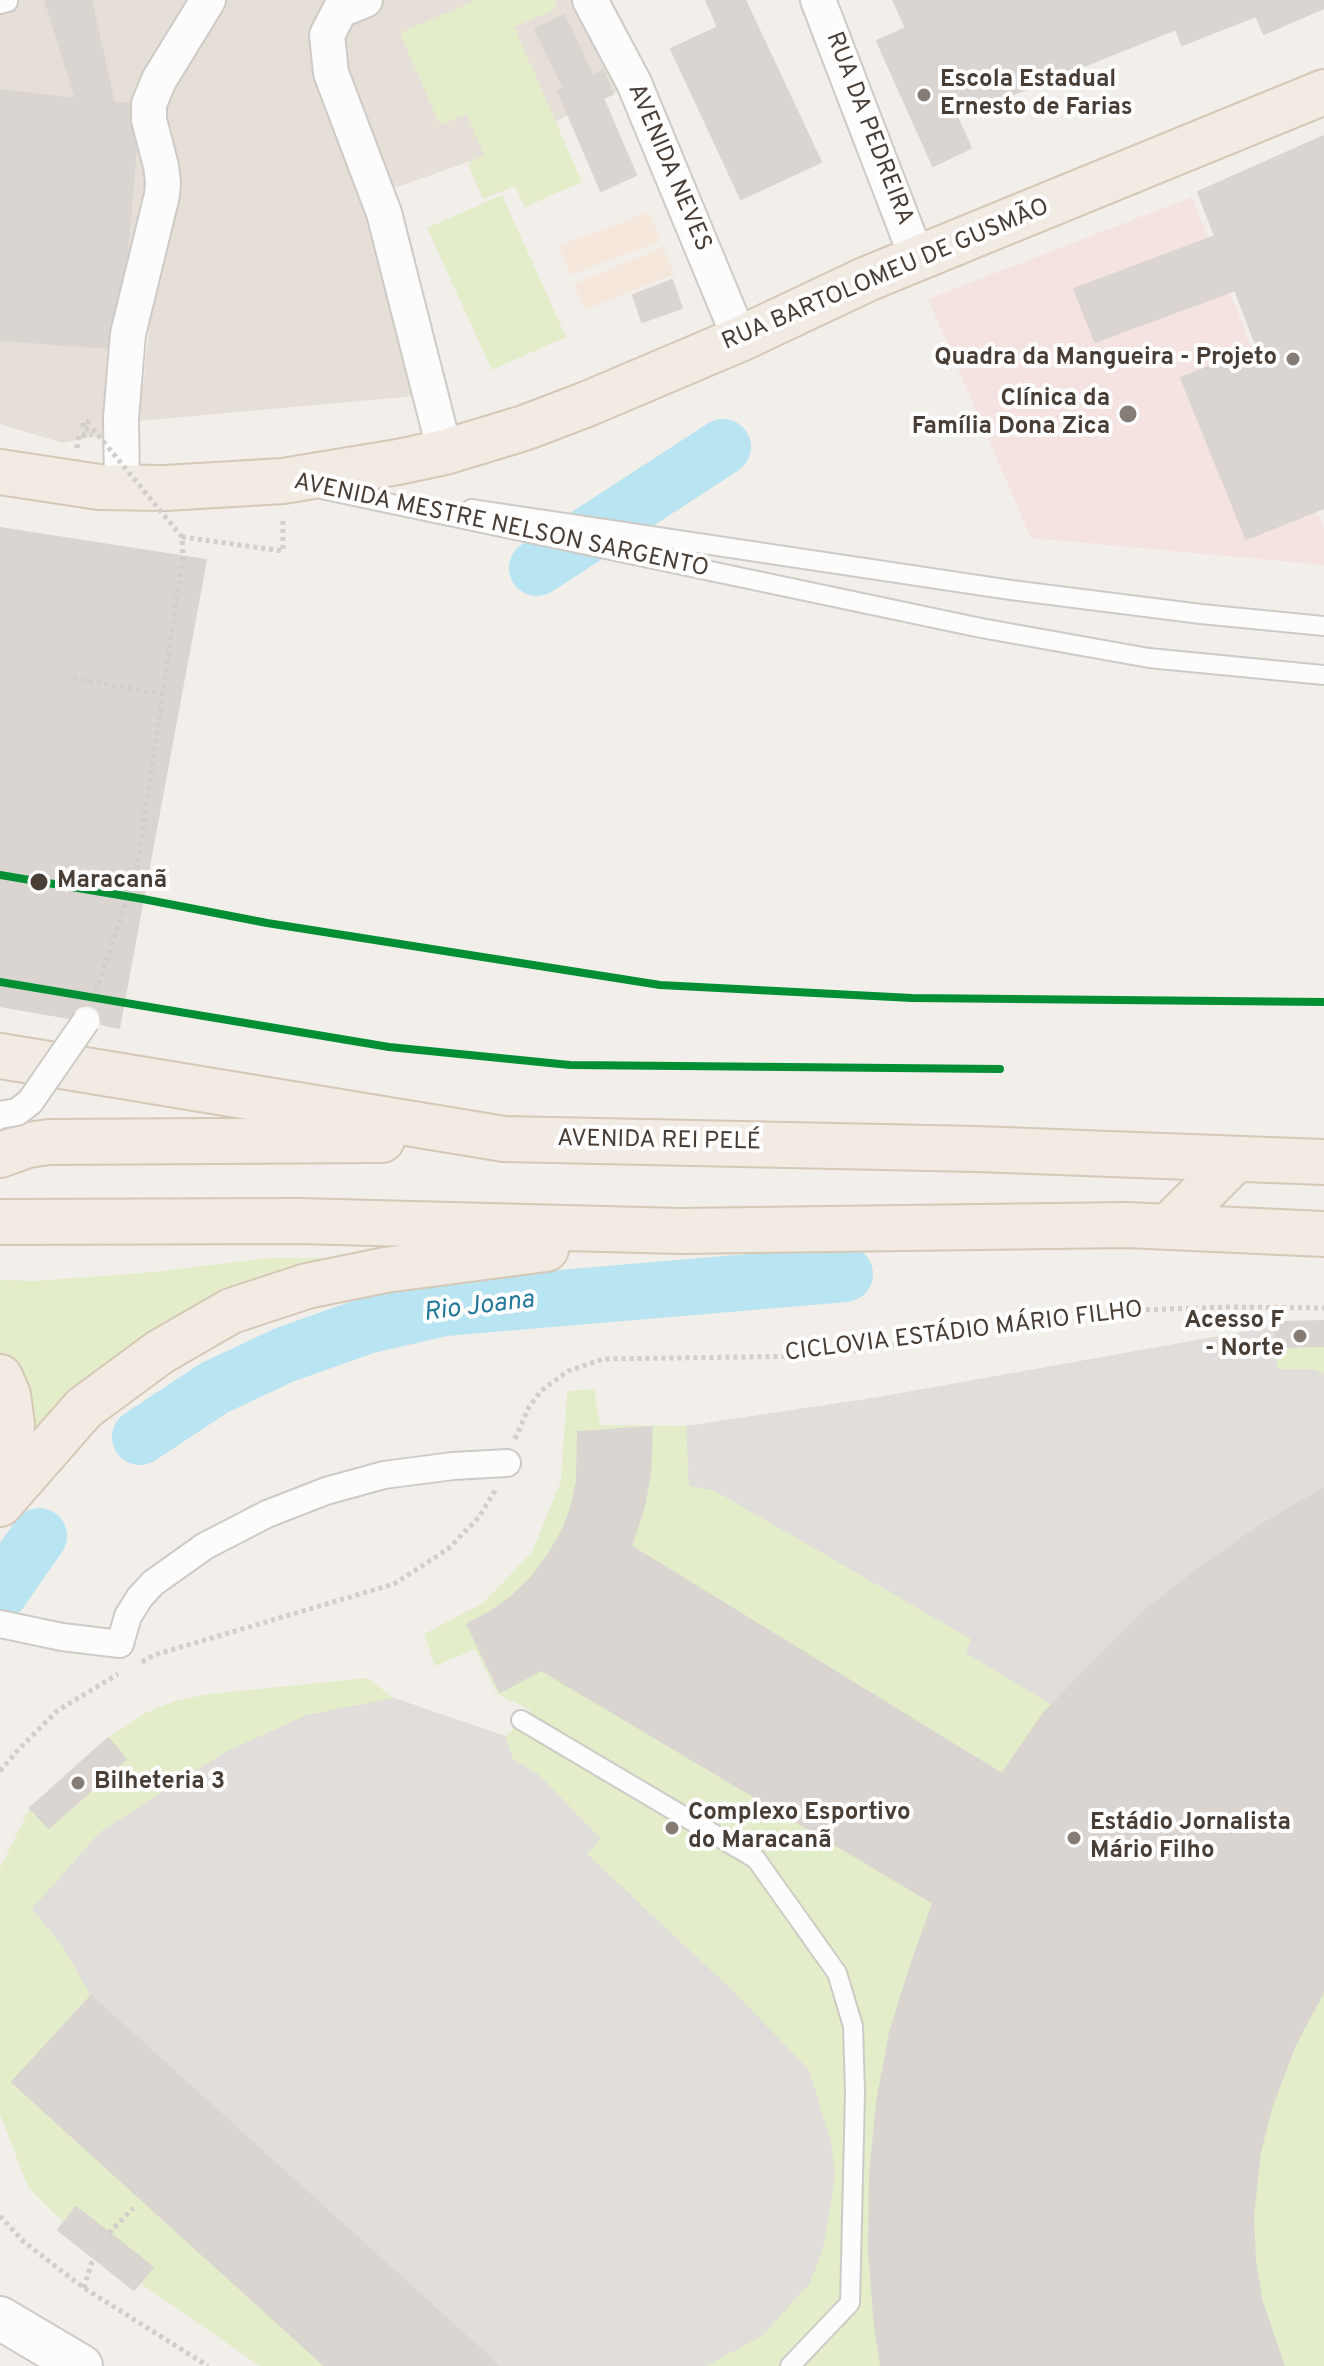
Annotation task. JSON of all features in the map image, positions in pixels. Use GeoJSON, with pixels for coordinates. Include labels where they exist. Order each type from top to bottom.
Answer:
{"type":"FeatureCollection","features":[{"type":"Feature","properties":{"kind":"main road","name":"RUA BARTOLOMEU DE GUSMÃO"},"geometry":{"type":"LineString","coordinates":[[0,472],[74,484],[165,488],[283,481],[445,452],[524,428],[587,404],[740,339],[867,279],[1324,92]]}},
{"type":"Feature","properties":{"kind":"main road","name":"AVENIDA REI PELÉ"},"geometry":{"type":"LineString","coordinates":[[0,1056],[504,1139],[977,1149],[1324,1162]]}},
{"type":"Feature","properties":{"kind":"main road"},"geometry":{"type":"LineString","coordinates":[[0,1155],[28,1145],[49,1142],[504,1139]]}},
{"type":"Feature","properties":{"kind":"main road"},"geometry":{"type":"LineString","coordinates":[[1169,1226],[1235,1160]]}},
{"type":"Feature","properties":{"kind":"main road"},"geometry":{"type":"LineString","coordinates":[[0,1222],[298,1221],[680,1231],[1169,1226],[1324,1234]]}},
{"type":"Feature","properties":{"kind":"main road"},"geometry":{"type":"LineString","coordinates":[[0,1504],[84,1408],[160,1352],[231,1311],[307,1286],[385,1270],[680,1231]]}},
{"type":"Feature","properties":{"kind":"main road"},"geometry":{"type":"LineString","coordinates":[[0,1377],[8,1395],[12,1424],[11,1449],[0,1504]]}},
{"type":"Feature","properties":{"kind":"street"},"geometry":{"type":"LineString","coordinates":[[122,488],[121,418],[128,334],[162,195],[161,166],[149,120],[149,104],[159,80],[208,0]]}},
{"type":"Feature","properties":{"kind":"street"},"geometry":{"type":"LineString","coordinates":[[365,0],[340,10],[327,35],[331,73],[384,213],[445,452]]}},
{"type":"Feature","properties":{"kind":"street","name":"AVENIDA NEVES"},"geometry":{"type":"LineString","coordinates":[[590,0],[634,83],[740,339]]}},
{"type":"Feature","properties":{"kind":"street","name":"RUA DA PEDREIRA"},"geometry":{"type":"LineString","coordinates":[[818,0],[917,258]]}},
{"type":"Feature","properties":{"kind":"street"},"geometry":{"type":"LineString","coordinates":[[0,1115],[17,1112],[30,1102],[86,1021]]}},
{"type":"Feature","properties":{"kind":"street"},"geometry":{"type":"LineString","coordinates":[[0,1624],[62,1637],[120,1644],[128,1616],[153,1583],[205,1546],[267,1514],[326,1491],[384,1475],[507,1463]]}},
{"type":"Feature","properties":{"kind":"street"},"geometry":{"type":"LineString","coordinates":[[0,2318],[81,2366]]}},
{"type":"Feature","properties":{"kind":"lane","name":"AVENIDA MESTRE NELSON SARGENTO"},"geometry":{"type":"LineString","coordinates":[[283,481],[1011,590],[1324,626]]}},
{"type":"Feature","properties":{"kind":"lane","name":"AVENIDA MESTRE NELSON SARGENTO"},"geometry":{"type":"LineString","coordinates":[[283,481],[981,628],[1149,658],[1324,675]]}},
{"type":"Feature","properties":{"kind":"lane"},"geometry":{"type":"LineString","coordinates":[[521,1720],[756,1859],[837,1973],[853,2026],[855,2092],[850,2303],[790,2366]]}},
{"type":"Feature","properties":{"kind":"path"},"geometry":{"type":"LineString","coordinates":[[86,1021],[137,869],[183,556],[182,537],[93,429]]}},
{"type":"Feature","properties":{"kind":"path"},"geometry":{"type":"LineString","coordinates":[[182,537],[283,551]]}},
{"type":"Feature","properties":{"kind":"path"},"geometry":{"type":"LineString","coordinates":[[73,678],[161,694]]}},
{"type":"Feature","properties":{"kind":"path","name":"CICLOVIA ESTÁDIO MÁRIO FILHO"},"geometry":{"type":"LineString","coordinates":[[131,1667],[154,1655],[394,1584],[448,1549],[479,1517],[498,1487],[522,1420],[541,1391],[568,1371],[603,1359],[815,1356],[1111,1311],[1324,1308]]}},
{"type":"Feature","properties":{"kind":"path"},"geometry":{"type":"LineString","coordinates":[[0,1771],[57,1711],[120,1673]]}},
{"type":"Feature","properties":{"kind":"path"},"geometry":{"type":"LineString","coordinates":[[109,2233],[133,2208]]}},
{"type":"Feature","properties":{"kind":"path"},"geometry":{"type":"LineString","coordinates":[[0,2216],[24,2242],[84,2288],[208,2366]]}},
{"type":"Feature","properties":{"kind":"path"},"geometry":{"type":"LineString","coordinates":[[84,2288],[93,2258]]}},
{"type":"Feature","properties":{"kind":"shaded area"},"geometry":{"type":"Polygon","coordinates":[[[0,0],[584,0],[634,83],[485,156],[366,198],[415,396],[139,421],[163,205],[160,201],[102,435],[63,443],[0,424],[0,0]]]}},
{"type":"Feature","properties":{"kind":"shaded area","name":"Clínica da Família Dona Zica"},"geometry":{"type":"Polygon","coordinates":[[[1192,197],[1324,529],[1324,565],[1031,538],[928,299],[1192,197]]]}},
{"type":"Feature","properties":{"kind":"shaded area"},"geometry":{"type":"Polygon","coordinates":[[[649,212],[661,241],[570,275],[559,246],[649,212]]]}},
{"type":"Feature","properties":{"kind":"shaded area"},"geometry":{"type":"Polygon","coordinates":[[[663,247],[674,274],[585,310],[574,284],[663,247]]]}},
{"type":"Feature","properties":{"kind":"shaded area"},"geometry":{"type":"Polygon","coordinates":[[[1276,1326],[1277,1369],[1314,1369],[1324,1374],[1324,1489],[1261,1525],[1144,1611],[1052,1705],[966,1653],[971,1639],[715,1491],[689,1486],[686,1426],[879,1397],[1276,1326]]]}},
{"type":"Feature","properties":{"kind":"shaded area"},"geometry":{"type":"Polygon","coordinates":[[[394,1698],[505,1736],[513,1759],[539,1775],[601,1839],[587,1854],[733,1991],[809,2070],[831,2142],[835,2174],[824,2246],[810,2283],[762,2336],[706,2366],[499,2366],[91,1996],[62,1945],[32,1909],[100,1832],[225,1752],[307,1715],[394,1698]]]}},
{"type":"Feature","properties":{"kind":"green space"},"geometry":{"type":"Polygon","coordinates":[[[477,0],[554,0],[557,8],[514,27],[582,182],[525,207],[515,186],[483,199],[468,164],[484,155],[467,114],[440,125],[400,33],[477,0]]]}},
{"type":"Feature","properties":{"kind":"green space"},"geometry":{"type":"Polygon","coordinates":[[[502,195],[566,337],[492,370],[427,228],[502,195]]]}},
{"type":"Feature","properties":{"kind":"green space"},"geometry":{"type":"Polygon","coordinates":[[[269,1258],[341,1258],[215,1297],[160,1325],[67,1397],[27,1439],[0,1357],[0,1280],[34,1281],[144,1273],[269,1258]]]}},
{"type":"Feature","properties":{"kind":"green space","name":"Complexo Esportivo do Maracanã"},"geometry":{"type":"Polygon","coordinates":[[[1324,1321],[1324,2366],[260,2366],[140,2283],[134,2290],[57,2230],[63,2222],[28,2187],[0,2114],[0,1868],[30,1808],[108,1738],[145,1713],[178,1700],[210,1694],[367,1678],[394,1698],[506,1736],[531,1710],[497,1694],[475,1649],[435,1666],[424,1634],[483,1603],[532,1552],[561,1481],[567,1391],[594,1389],[600,1425],[686,1426],[879,1397],[1275,1326],[1275,1322],[1324,1321]]]}},
{"type":"Feature","properties":{"kind":"building"},"geometry":{"type":"Polygon","coordinates":[[[45,0],[91,0],[114,103],[129,104],[136,148],[127,255],[107,348],[0,340],[0,90],[76,99],[45,0]]]}},
{"type":"Feature","properties":{"kind":"building"},"geometry":{"type":"Polygon","coordinates":[[[706,0],[745,0],[821,162],[741,199],[671,49],[718,27],[706,0]]]}},
{"type":"Feature","properties":{"kind":"building"},"geometry":{"type":"Polygon","coordinates":[[[893,0],[1324,0],[1324,8],[1264,34],[1256,16],[1182,45],[1176,29],[957,117],[971,148],[933,166],[877,41],[906,28],[893,0]]]}},
{"type":"Feature","properties":{"kind":"building"},"geometry":{"type":"Polygon","coordinates":[[[564,15],[593,76],[603,71],[613,94],[603,98],[636,175],[601,191],[558,91],[564,88],[535,29],[564,15]]]}},
{"type":"Feature","properties":{"kind":"building"},"geometry":{"type":"Polygon","coordinates":[[[1324,136],[1324,508],[1246,539],[1181,378],[1257,348],[1235,290],[1095,342],[1074,289],[1215,236],[1198,192],[1324,136]]]}},
{"type":"Feature","properties":{"kind":"building"},"geometry":{"type":"Polygon","coordinates":[[[672,280],[682,308],[642,322],[633,295],[672,280]]]}},
{"type":"Feature","properties":{"kind":"building","name":"Maracanã"},"geometry":{"type":"Polygon","coordinates":[[[0,528],[206,560],[119,1028],[101,1024],[96,1008],[88,1005],[78,1007],[69,1018],[0,1006],[0,528]]]}},
{"type":"Feature","properties":{"kind":"building","name":"Acesso F - Norte"},"geometry":{"type":"Polygon","coordinates":[[[1324,1321],[1324,1346],[1276,1347],[1276,1322],[1324,1321]]]}},
{"type":"Feature","properties":{"kind":"building","name":"Estádio Jornalista Mário Filho"},"geometry":{"type":"Polygon","coordinates":[[[652,1427],[650,1474],[644,1507],[631,1546],[1002,1774],[1043,1714],[1144,1611],[1261,1525],[1324,1488],[1324,1991],[1295,2045],[1271,2109],[1260,2152],[1253,2217],[1261,2299],[1284,2366],[881,2366],[869,2250],[870,2174],[877,2102],[890,2032],[933,1903],[541,1670],[500,1692],[467,1624],[511,1597],[531,1578],[549,1554],[571,1508],[577,1481],[578,1432],[652,1427]]]}},
{"type":"Feature","properties":{"kind":"building","name":"Bilheteria 3"},"geometry":{"type":"Polygon","coordinates":[[[108,1738],[126,1759],[49,1828],[30,1808],[108,1738]]]}},
{"type":"Feature","properties":{"kind":"building"},"geometry":{"type":"Polygon","coordinates":[[[91,1996],[499,2366],[325,2366],[12,2082],[91,1996]]]}},
{"type":"Feature","properties":{"kind":"building"},"geometry":{"type":"Polygon","coordinates":[[[76,2207],[153,2267],[134,2290],[58,2230],[76,2207]]]}},
{"type":"Feature","properties":{"kind":"waterway"},"geometry":{"type":"LineString","coordinates":[[537,568],[723,447]]}},
{"type":"Feature","properties":{"kind":"waterway","name":"Rio Joana"},"geometry":{"type":"LineString","coordinates":[[140,1437],[214,1388],[284,1355],[366,1326],[444,1308],[845,1274]]}},
{"type":"Feature","properties":{"kind":"waterway","name":"Rio Joana"},"geometry":{"type":"LineString","coordinates":[[0,1592],[39,1536]]}},
{"type":"Feature","properties":{"kind":"transit line"},"geometry":{"type":"LineString","coordinates":[[0,875],[267,923],[660,985],[912,998],[1324,1002]]}},
{"type":"Feature","properties":{"kind":"transit line"},"geometry":{"type":"LineString","coordinates":[[0,982],[389,1047],[570,1065],[1000,1069]]}},
{"type":"Feature","properties":{"kind":"place","name":"Escola Estadual Ernesto de Farias"},"geometry":{"type":"Point","coordinates":[924,95]}},
{"type":"Feature","properties":{"kind":"place","name":"Quadra da Mangueira - Projeto"},"geometry":{"type":"Point","coordinates":[1293,359]}},
{"type":"Feature","properties":{"kind":"place","name":"Clínica da Família Dona Zica"},"geometry":{"type":"Point","coordinates":[1128,414]}},
{"type":"Feature","properties":{"kind":"place","name":"Maracanã"},"geometry":{"type":"Point","coordinates":[39,882]}},
{"type":"Feature","properties":{"kind":"place","name":"Acesso F - Norte"},"geometry":{"type":"Point","coordinates":[1300,1336]}},
{"type":"Feature","properties":{"kind":"place","name":"Bilheteria 3"},"geometry":{"type":"Point","coordinates":[78,1783]}},
{"type":"Feature","properties":{"kind":"place","name":"Complexo Esportivo do Maracanã"},"geometry":{"type":"Point","coordinates":[672,1828]}},
{"type":"Feature","properties":{"kind":"place","name":"Estádio Jornalista Mário Filho"},"geometry":{"type":"Point","coordinates":[1074,1838]}}]}
